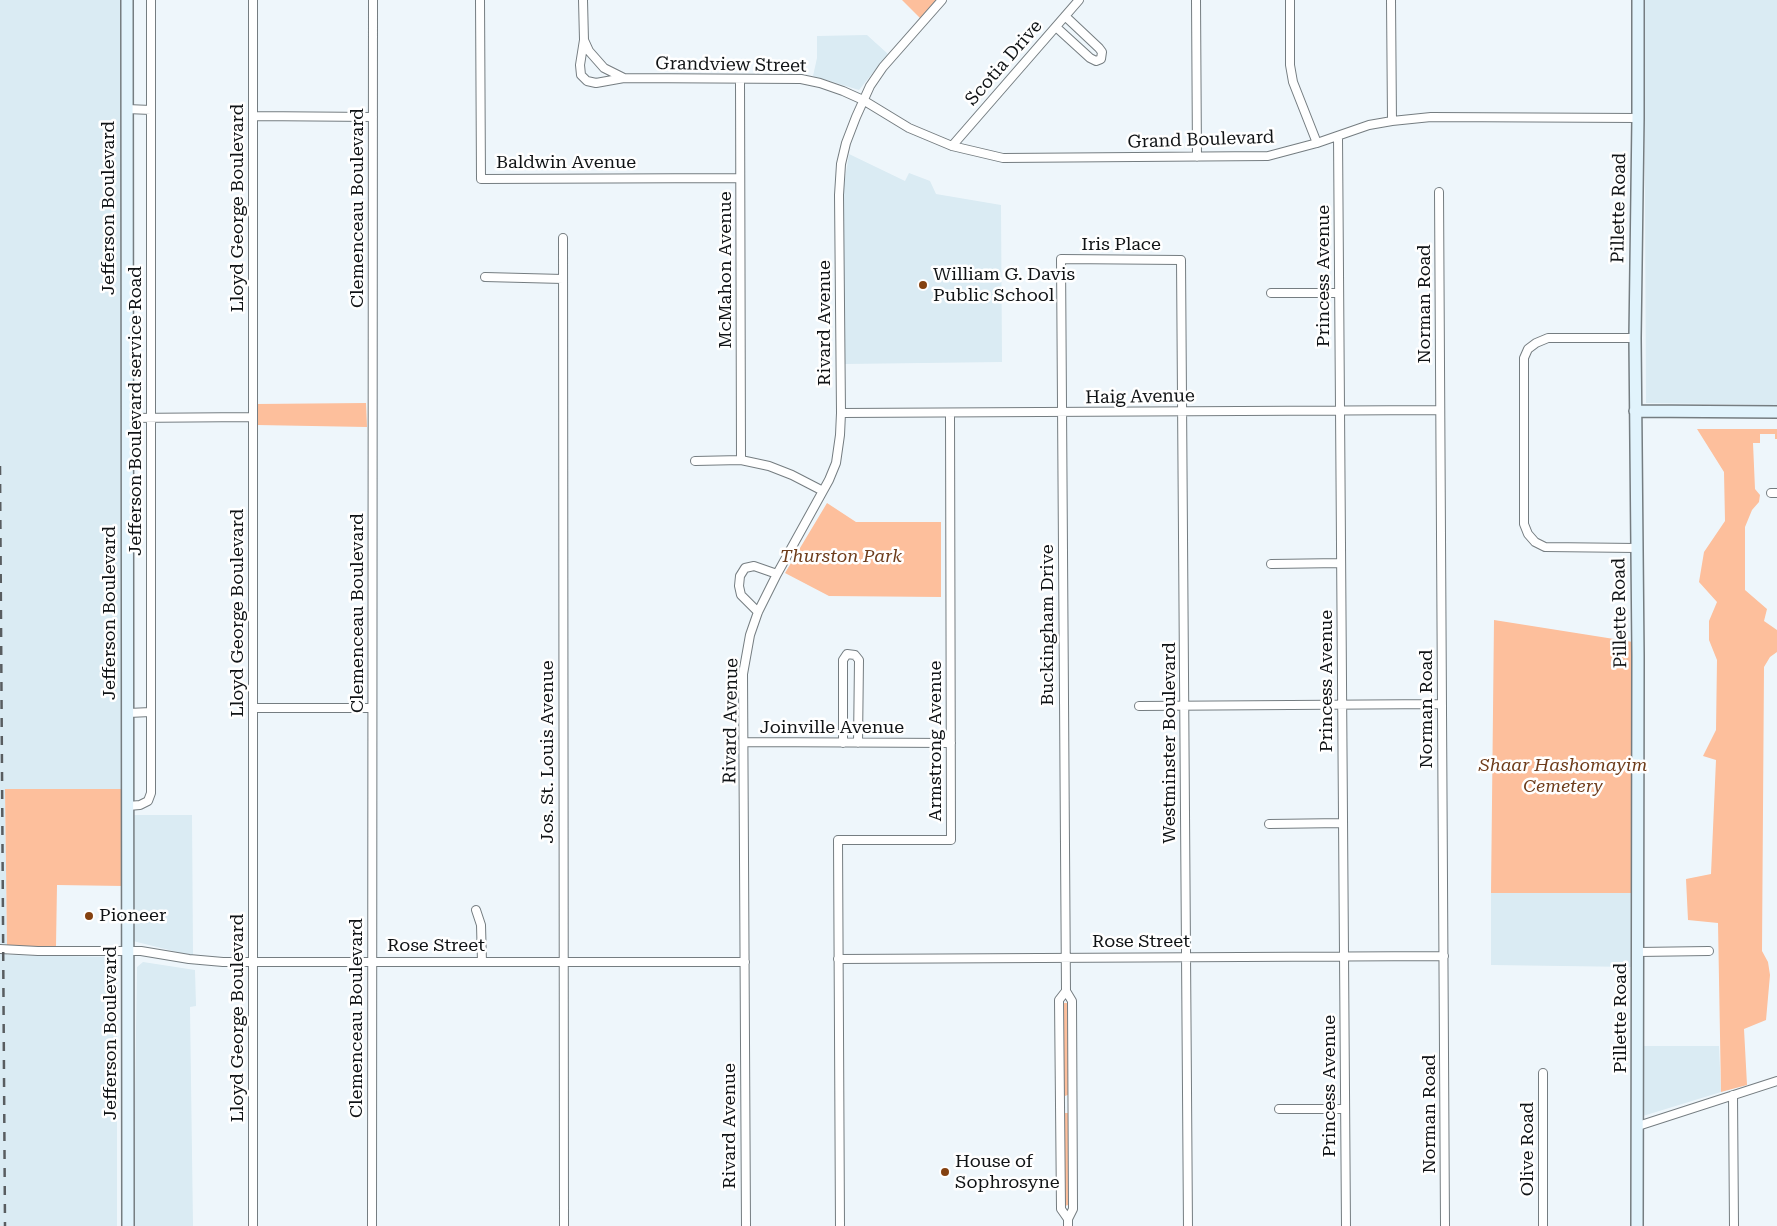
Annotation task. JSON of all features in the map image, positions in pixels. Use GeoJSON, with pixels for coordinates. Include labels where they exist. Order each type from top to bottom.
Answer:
{"type":"FeatureCollection","features":[{"type":"Feature","properties":{"kind":"street","name":"Jefferson Boulevard"},"geometry":{"type":"LineString","coordinates":[[127,0],[128,1226]]}},
{"type":"Feature","properties":{"kind":"street","name":"Jefferson Boulevard service Road"},"geometry":{"type":"LineString","coordinates":[[128,806],[140,805],[148,801],[151,793],[151,0]]}},
{"type":"Feature","properties":{"kind":"street","name":"Lloyd George Boulevard"},"geometry":{"type":"LineString","coordinates":[[253,0],[253,1226]]}},
{"type":"Feature","properties":{"kind":"street","name":"Clemenceau Boulevard"},"geometry":{"type":"LineString","coordinates":[[372,1226],[373,0]]}},
{"type":"Feature","properties":{"kind":"street","name":"Baldwin Avenue"},"geometry":{"type":"LineString","coordinates":[[480,0],[481,179],[740,178]]}},
{"type":"Feature","properties":{"kind":"street","name":"Grandview Street"},"geometry":{"type":"LineString","coordinates":[[583,0],[584,40],[580,65],[581,75],[587,81],[596,83],[624,78],[801,79],[843,91],[863,100]]}},
{"type":"Feature","properties":{"kind":"street","name":"Rivard Avenue"},"geometry":{"type":"LineString","coordinates":[[746,1226],[744,674],[750,635],[758,612],[776,574],[823,491],[836,463],[841,413],[839,195],[841,164],[846,144],[870,86],[883,67],[942,0]]}},
{"type":"Feature","properties":{"kind":"street","name":"Scotia Drive"},"geometry":{"type":"LineString","coordinates":[[952,146],[1079,0]]}},
{"type":"Feature","properties":{"kind":"street"},"geometry":{"type":"LineString","coordinates":[[1196,0],[1197,157]]}},
{"type":"Feature","properties":{"kind":"street"},"geometry":{"type":"LineString","coordinates":[[1290,0],[1290,65],[1293,82],[1317,143]]}},
{"type":"Feature","properties":{"kind":"street"},"geometry":{"type":"LineString","coordinates":[[1391,0],[1392,121]]}},
{"type":"Feature","properties":{"kind":"street","name":"Pillette Road"},"geometry":{"type":"LineString","coordinates":[[1637,1226],[1638,952],[1635,338],[1638,0]]}},
{"type":"Feature","properties":{"kind":"street"},"geometry":{"type":"LineString","coordinates":[[1056,27],[1090,58],[1096,61],[1101,59],[1102,52],[1100,48],[1065,16]]}},
{"type":"Feature","properties":{"kind":"street","name":"Grandview Street"},"geometry":{"type":"LineString","coordinates":[[584,40],[589,51],[604,68],[624,78]]}},
{"type":"Feature","properties":{"kind":"street","name":"McMahon Avenue"},"geometry":{"type":"LineString","coordinates":[[740,79],[741,460]]}},
{"type":"Feature","properties":{"kind":"street","name":"Grand Boulevard"},"geometry":{"type":"LineString","coordinates":[[863,100],[909,128],[952,146],[1003,158],[1268,156],[1317,143],[1369,125],[1392,121],[1431,117],[1638,118]]}},
{"type":"Feature","properties":{"kind":"street"},"geometry":{"type":"LineString","coordinates":[[127,108],[151,110]]}},
{"type":"Feature","properties":{"kind":"street"},"geometry":{"type":"LineString","coordinates":[[253,116],[373,117]]}},
{"type":"Feature","properties":{"kind":"street","name":"Princess Avenue"},"geometry":{"type":"LineString","coordinates":[[1338,136],[1346,1226]]}},
{"type":"Feature","properties":{"kind":"street","name":"Norman Road"},"geometry":{"type":"LineString","coordinates":[[1439,192],[1445,1226]]}},
{"type":"Feature","properties":{"kind":"street","name":"Jos. St. Louis Avenue"},"geometry":{"type":"LineString","coordinates":[[563,238],[564,1226]]}},
{"type":"Feature","properties":{"kind":"street","name":"Iris Place"},"geometry":{"type":"LineString","coordinates":[[1061,260],[1181,260]]}},
{"type":"Feature","properties":{"kind":"street","name":"Buckingham Drive"},"geometry":{"type":"LineString","coordinates":[[1061,260],[1066,991],[1072,1001],[1073,1209],[1068,1223]]}},
{"type":"Feature","properties":{"kind":"street","name":"Westminster Boulevard"},"geometry":{"type":"LineString","coordinates":[[1181,260],[1188,1226]]}},
{"type":"Feature","properties":{"kind":"street"},"geometry":{"type":"LineString","coordinates":[[485,277],[563,279]]}},
{"type":"Feature","properties":{"kind":"street"},"geometry":{"type":"LineString","coordinates":[[1271,293],[1339,293]]}},
{"type":"Feature","properties":{"kind":"street"},"geometry":{"type":"LineString","coordinates":[[1635,338],[1548,338],[1528,349],[1524,358],[1524,524],[1528,534],[1535,542],[1545,546],[1637,548]]}},
{"type":"Feature","properties":{"kind":"street","name":"Haig Avenue"},"geometry":{"type":"LineString","coordinates":[[841,413],[1440,410]]}},
{"type":"Feature","properties":{"kind":"street"},"geometry":{"type":"LineString","coordinates":[[1635,411],[1777,412]]}},
{"type":"Feature","properties":{"kind":"street","name":"Armstrong Avenue"},"geometry":{"type":"LineString","coordinates":[[840,1226],[838,840],[951,840],[950,413]]}},
{"type":"Feature","properties":{"kind":"street"},"geometry":{"type":"LineString","coordinates":[[127,418],[253,417]]}},
{"type":"Feature","properties":{"kind":"street"},"geometry":{"type":"LineString","coordinates":[[695,461],[741,460],[769,466],[823,491]]}},
{"type":"Feature","properties":{"kind":"street"},"geometry":{"type":"LineString","coordinates":[[1271,564],[1341,563]]}},
{"type":"Feature","properties":{"kind":"street"},"geometry":{"type":"LineString","coordinates":[[758,612],[741,595],[739,586],[740,576],[745,568],[754,566],[776,574]]}},
{"type":"Feature","properties":{"kind":"street"},"geometry":{"type":"LineString","coordinates":[[843,743],[842,660],[847,654],[855,655],[859,660],[858,743]]}},
{"type":"Feature","properties":{"kind":"street"},"geometry":{"type":"LineString","coordinates":[[1139,706],[1442,704]]}},
{"type":"Feature","properties":{"kind":"street"},"geometry":{"type":"LineString","coordinates":[[254,708],[372,708]]}},
{"type":"Feature","properties":{"kind":"street"},"geometry":{"type":"LineString","coordinates":[[128,713],[151,712]]}},
{"type":"Feature","properties":{"kind":"street","name":"Joinville Avenue"},"geometry":{"type":"LineString","coordinates":[[744,742],[951,743]]}},
{"type":"Feature","properties":{"kind":"street"},"geometry":{"type":"LineString","coordinates":[[1269,824],[1343,823]]}},
{"type":"Feature","properties":{"kind":"street"},"geometry":{"type":"LineString","coordinates":[[476,910],[481,925],[482,962]]}},
{"type":"Feature","properties":{"kind":"street","name":"Rose Street"},"geometry":{"type":"LineString","coordinates":[[0,949],[129,951],[189,959],[254,962],[744,962]]}},
{"type":"Feature","properties":{"kind":"street"},"geometry":{"type":"LineString","coordinates":[[1638,952],[1709,951]]}},
{"type":"Feature","properties":{"kind":"street","name":"Rose Street"},"geometry":{"type":"LineString","coordinates":[[838,959],[1444,956]]}},
{"type":"Feature","properties":{"kind":"street","name":"Buckingham Drive"},"geometry":{"type":"LineString","coordinates":[[1066,991],[1059,1000],[1060,1209],[1068,1223]]}},
{"type":"Feature","properties":{"kind":"street","name":"Olive Road"},"geometry":{"type":"LineString","coordinates":[[1543,1073],[1543,1226]]}},
{"type":"Feature","properties":{"kind":"street"},"geometry":{"type":"LineString","coordinates":[[1638,1126],[1777,1081]]}},
{"type":"Feature","properties":{"kind":"street"},"geometry":{"type":"LineString","coordinates":[[1733,1095],[1734,1226]]}},
{"type":"Feature","properties":{"kind":"street"},"geometry":{"type":"LineString","coordinates":[[1279,1109],[1345,1110]]}},
{"type":"Feature","properties":{"kind":"shaded area"},"geometry":{"type":"Polygon","coordinates":[[[0,0],[122,0],[123,789],[5,789],[7,955],[117,957],[117,1226],[0,1226],[0,0]]]}},
{"type":"Feature","properties":{"kind":"shaded area"},"geometry":{"type":"Polygon","coordinates":[[[1644,0],[1777,0],[1777,405],[1646,403],[1644,0]]]}},
{"type":"Feature","properties":{"kind":"shaded area"},"geometry":{"type":"Polygon","coordinates":[[[867,35],[888,54],[859,90],[813,76],[817,58],[817,36],[867,35]]]}},
{"type":"Feature","properties":{"kind":"shaded area","name":"William G. Davis Public School"},"geometry":{"type":"Polygon","coordinates":[[[849,154],[905,181],[909,173],[930,181],[936,194],[1001,205],[1002,362],[845,364],[843,207],[849,154]]]}},
{"type":"Feature","properties":{"kind":"shaded area"},"geometry":{"type":"Polygon","coordinates":[[[132,815],[192,815],[193,956],[133,941],[132,815]]]}},
{"type":"Feature","properties":{"kind":"shaded area"},"geometry":{"type":"Polygon","coordinates":[[[1491,893],[1634,893],[1634,967],[1491,965],[1491,893]]]}},
{"type":"Feature","properties":{"kind":"shaded area"},"geometry":{"type":"Polygon","coordinates":[[[143,962],[195,970],[196,1006],[190,1007],[193,1226],[133,1226],[137,967],[143,962]]]}},
{"type":"Feature","properties":{"kind":"shaded area"},"geometry":{"type":"Polygon","coordinates":[[[1644,1046],[1719,1046],[1721,1092],[1643,1116],[1644,1046]]]}},
{"type":"Feature","properties":{"kind":"green space"},"geometry":{"type":"Polygon","coordinates":[[[902,0],[936,0],[920,18],[902,0]]]}},
{"type":"Feature","properties":{"kind":"green space"},"geometry":{"type":"Polygon","coordinates":[[[366,403],[367,427],[257,425],[256,404],[366,403]]]}},
{"type":"Feature","properties":{"kind":"green space"},"geometry":{"type":"Polygon","coordinates":[[[1697,429],[1777,429],[1777,439],[1775,439],[1775,434],[1760,434],[1760,443],[1753,443],[1755,489],[1760,495],[1759,502],[1752,510],[1745,527],[1745,590],[1767,609],[1764,621],[1777,630],[1777,652],[1770,657],[1764,667],[1762,951],[1768,962],[1770,975],[1766,1020],[1744,1029],[1747,1085],[1721,1092],[1718,923],[1688,920],[1686,879],[1711,874],[1716,760],[1703,756],[1716,730],[1717,660],[1709,640],[1709,621],[1717,602],[1699,582],[1704,552],[1725,521],[1724,472],[1697,429]]]}},
{"type":"Feature","properties":{"kind":"green space","name":"Thurston Park"},"geometry":{"type":"Polygon","coordinates":[[[827,503],[856,522],[941,522],[941,597],[829,596],[785,573],[827,503]]]}},
{"type":"Feature","properties":{"kind":"green space","name":"Shaar Hashomayim Cemetery"},"geometry":{"type":"Polygon","coordinates":[[[1494,620],[1633,642],[1634,893],[1491,893],[1494,620]]]}},
{"type":"Feature","properties":{"kind":"green space"},"geometry":{"type":"Polygon","coordinates":[[[5,789],[123,789],[124,886],[57,885],[56,946],[7,946],[5,789]]]}},
{"type":"Feature","properties":{"kind":"green space"},"geometry":{"type":"Polygon","coordinates":[[[1064,1003],[1067,1003],[1069,1007],[1070,1094],[1065,1096],[1063,1093],[1064,1003]]]}},
{"type":"Feature","properties":{"kind":"green space"},"geometry":{"type":"Polygon","coordinates":[[[1068,1113],[1070,1116],[1070,1203],[1065,1206],[1063,1115],[1068,1113]]]}},
{"type":"Feature","properties":{"kind":"railway"},"geometry":{"type":"LineString","coordinates":[[0,466],[5,1226]]}},
{"type":"Feature","properties":{"kind":"place","name":"William G. Davis Public School"},"geometry":{"type":"Point","coordinates":[923,285]}},
{"type":"Feature","properties":{"kind":"place","name":"Pioneer"},"geometry":{"type":"Point","coordinates":[89,916]}},
{"type":"Feature","properties":{"kind":"place","name":"House of Sophrosyne"},"geometry":{"type":"Point","coordinates":[945,1172]}}]}
